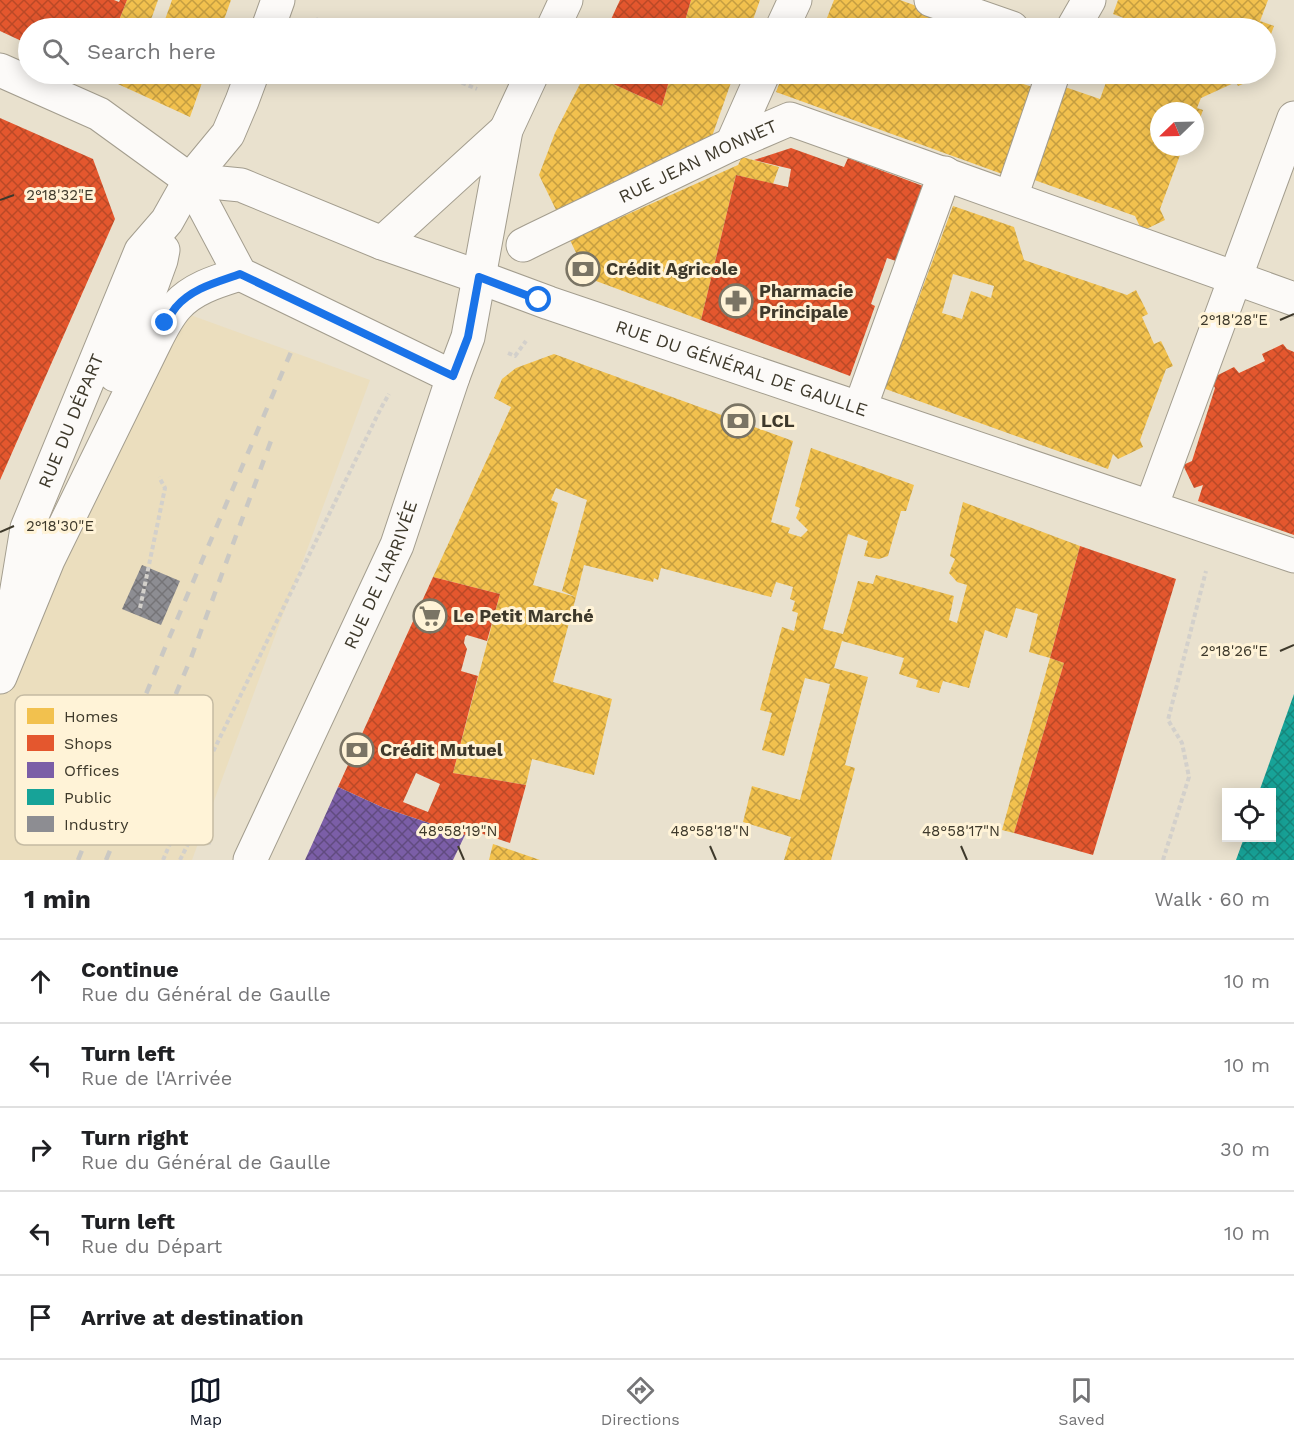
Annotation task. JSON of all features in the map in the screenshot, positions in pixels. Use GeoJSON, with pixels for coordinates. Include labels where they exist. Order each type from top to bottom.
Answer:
{"type":"FeatureCollection","features":[{"type":"Feature","properties":{"kind":"street"},"geometry":{"type":"LineString","coordinates":[[272,18],[278,0]]}},
{"type":"Feature","properties":{"kind":"street"},"geometry":{"type":"LineString","coordinates":[[558,18],[566,0]]}},
{"type":"Feature","properties":{"kind":"street"},"geometry":{"type":"LineString","coordinates":[[787,18],[795,0]]}},
{"type":"Feature","properties":{"kind":"street"},"geometry":{"type":"LineString","coordinates":[[931,0],[983,18]]}},
{"type":"Feature","properties":{"kind":"street"},"geometry":{"type":"LineString","coordinates":[[1079,18],[1089,0]]}},
{"type":"Feature","properties":{"kind":"street"},"geometry":{"type":"LineString","coordinates":[[0,70],[18,78]]}},
{"type":"Feature","properties":{"kind":"street"},"geometry":{"type":"LineString","coordinates":[[32,84],[99,114],[190,180],[240,274],[453,376]]}},
{"type":"Feature","properties":{"kind":"street","name":"RUE DU DÉPART"},"geometry":{"type":"LineString","coordinates":[[0,632],[16,595],[27,528],[141,251],[167,221],[190,180],[228,134],[248,84]]}},
{"type":"Feature","properties":{"kind":"street"},"geometry":{"type":"LineString","coordinates":[[382,243],[506,130],[527,84]]}},
{"type":"Feature","properties":{"kind":"street"},"geometry":{"type":"LineString","coordinates":[[732,144],[759,84]]}},
{"type":"Feature","properties":{"kind":"street"},"geometry":{"type":"LineString","coordinates":[[1011,197],[1050,84]]}},
{"type":"Feature","properties":{"kind":"street"},"geometry":{"type":"LineString","coordinates":[[1151,507],[1294,118]]}},
{"type":"Feature","properties":{"kind":"street","name":"RUE JEAN MONNET"},"geometry":{"type":"LineString","coordinates":[[523,245],[732,144],[790,119],[1294,299]]}},
{"type":"Feature","properties":{"kind":"street","name":"RUE DE L'ARRIVÉE"},"geometry":{"type":"LineString","coordinates":[[250,860],[397,545],[468,337],[506,130]]}},
{"type":"Feature","properties":{"kind":"street"},"geometry":{"type":"LineString","coordinates":[[860,408],[945,173]]}},
{"type":"Feature","properties":{"kind":"street","name":"RUE DU GÉNÉRAL DE GAULLE"},"geometry":{"type":"LineString","coordinates":[[190,180],[241,185],[382,243],[549,303],[1294,556]]}},
{"type":"Feature","properties":{"kind":"street","name":"RUE DU DÉPART"},"geometry":{"type":"LineString","coordinates":[[48,560],[55,528],[78,465],[141,315],[161,260],[167,221]]}},
{"type":"Feature","properties":{"kind":"street","name":"RUE DU DÉPART"},"geometry":{"type":"LineString","coordinates":[[0,677],[48,560],[152,348],[177,306],[206,285],[240,274]]}},
{"type":"Feature","properties":{"kind":"path"},"geometry":{"type":"LineString","coordinates":[[213,752],[381,408]]}},
{"type":"Feature","properties":{"kind":"path"},"geometry":{"type":"LineString","coordinates":[[140,608],[165,489],[159,477]]}},
{"type":"Feature","properties":{"kind":"path"},"geometry":{"type":"LineString","coordinates":[[1163,860],[1189,777],[1182,743],[1168,720],[1216,530]]}},
{"type":"Feature","properties":{"kind":"path"},"geometry":{"type":"LineString","coordinates":[[163,860],[169,845]]}},
{"type":"Feature","properties":{"kind":"path"},"geometry":{"type":"LineString","coordinates":[[180,860],[187,845]]}},
{"type":"Feature","properties":{"kind":"shaded area"},"geometry":{"type":"Polygon","coordinates":[[[149,300],[370,380],[213,803],[213,695],[15,695],[15,845],[198,845],[192,860],[0,860],[0,688],[149,300]]]}},
{"type":"Feature","properties":{"kind":"building: Homes"},"geometry":{"type":"Polygon","coordinates":[[[127,0],[158,0],[152,18],[120,18],[127,0]]]}},
{"type":"Feature","properties":{"kind":"building: Homes"},"geometry":{"type":"Polygon","coordinates":[[[172,0],[231,0],[225,18],[166,18],[172,0]]]}},
{"type":"Feature","properties":{"kind":"building: Homes"},"geometry":{"type":"Polygon","coordinates":[[[691,0],[760,0],[754,18],[686,18],[691,0]]]}},
{"type":"Feature","properties":{"kind":"building: Homes"},"geometry":{"type":"Polygon","coordinates":[[[834,0],[900,0],[950,18],[827,18],[834,0]]]}},
{"type":"Feature","properties":{"kind":"building: Homes"},"geometry":{"type":"Polygon","coordinates":[[[1118,0],[1268,0],[1261,18],[1124,18],[1113,14],[1118,0]]]}},
{"type":"Feature","properties":{"kind":"building: Homes"},"geometry":{"type":"Polygon","coordinates":[[[118,84],[202,84],[190,117],[118,84]]]}},
{"type":"Feature","properties":{"kind":"building: Homes"},"geometry":{"type":"Polygon","coordinates":[[[580,84],[613,84],[662,106],[668,84],[730,84],[710,142],[556,210],[539,175],[555,133],[580,84]]]}},
{"type":"Feature","properties":{"kind":"building: Homes"},"geometry":{"type":"Polygon","coordinates":[[[779,84],[1023,84],[1036,88],[1005,175],[776,92],[779,84]]]}},
{"type":"Feature","properties":{"kind":"building: Homes"},"geometry":{"type":"Polygon","coordinates":[[[1105,84],[1232,84],[1201,98],[1199,102],[1150,102],[1150,156],[1180,156],[1160,209],[1165,220],[1142,231],[1135,216],[1026,177],[1062,86],[1100,99],[1105,84]]]}},
{"type":"Feature","properties":{"kind":"building: Homes"},"geometry":{"type":"Polygon","coordinates":[[[742,157],[779,167],[773,184],[736,175],[701,320],[588,278],[570,240],[738,165],[742,157]]]}},
{"type":"Feature","properties":{"kind":"building: Homes"},"geometry":{"type":"Polygon","coordinates":[[[953,206],[1014,227],[1024,260],[1127,295],[1136,290],[1148,314],[1142,317],[1154,344],[1161,341],[1173,366],[1166,369],[1140,440],[1143,447],[1118,459],[1113,454],[1108,469],[880,387],[905,317],[911,319],[953,206]],[[953,274],[942,313],[962,319],[971,291],[991,298],[994,286],[953,274]]]}},
{"type":"Feature","properties":{"kind":"building: Homes"},"geometry":{"type":"Polygon","coordinates":[[[554,354],[793,441],[771,522],[790,528],[788,533],[801,537],[808,530],[796,518],[800,508],[795,506],[811,448],[914,485],[906,511],[901,511],[888,556],[879,559],[864,556],[868,541],[848,534],[823,629],[843,634],[858,581],[873,584],[876,575],[954,596],[949,620],[957,623],[967,585],[957,582],[949,573],[955,559],[950,556],[963,502],[1080,546],[1050,658],[1029,652],[1038,614],[1016,608],[1007,638],[985,630],[969,688],[943,681],[939,693],[916,687],[918,680],[899,674],[904,658],[842,641],[834,668],[868,677],[845,765],[855,768],[831,860],[784,860],[791,837],[743,822],[752,786],[800,800],[830,684],[805,678],[784,756],[762,750],[772,713],[760,710],[782,627],[794,631],[798,613],[792,611],[795,601],[790,599],[793,587],[776,582],[771,597],[661,568],[658,580],[654,578],[653,582],[584,565],[576,597],[553,682],[612,699],[594,775],[532,759],[526,785],[453,773],[500,594],[433,577],[511,407],[494,398],[502,379],[516,368],[554,354]],[[556,488],[551,500],[558,503],[533,585],[576,597],[562,591],[587,500],[556,488]]]}},
{"type":"Feature","properties":{"kind":"building: Homes"},"geometry":{"type":"Polygon","coordinates":[[[1050,658],[1064,663],[1014,833],[1002,830],[1050,658]]]}},
{"type":"Feature","properties":{"kind":"building: Homes"},"geometry":{"type":"Polygon","coordinates":[[[493,844],[540,860],[489,860],[493,844]]]}},
{"type":"Feature","properties":{"kind":"building: Shops"},"geometry":{"type":"Polygon","coordinates":[[[0,0],[114,0],[119,2],[127,0],[120,18],[18,18],[18,39],[0,31],[0,0]]]}},
{"type":"Feature","properties":{"kind":"building: Shops"},"geometry":{"type":"Polygon","coordinates":[[[620,0],[691,0],[686,18],[612,18],[620,0]]]}},
{"type":"Feature","properties":{"kind":"building: Shops"},"geometry":{"type":"Polygon","coordinates":[[[613,84],[668,84],[662,106],[613,84]]]}},
{"type":"Feature","properties":{"kind":"building: Shops"},"geometry":{"type":"Polygon","coordinates":[[[0,118],[93,159],[115,219],[0,480],[0,118]]]}},
{"type":"Feature","properties":{"kind":"building: Shops"},"geometry":{"type":"Polygon","coordinates":[[[791,148],[844,167],[848,158],[923,186],[896,261],[887,258],[871,304],[875,306],[850,376],[701,320],[736,175],[788,187],[791,169],[754,160],[791,148]]]}},
{"type":"Feature","properties":{"kind":"building: Shops"},"geometry":{"type":"Polygon","coordinates":[[[1283,344],[1294,352],[1294,535],[1198,501],[1203,485],[1194,488],[1183,465],[1192,461],[1215,388],[1210,379],[1234,367],[1239,373],[1265,361],[1262,354],[1283,344]]]}},
{"type":"Feature","properties":{"kind":"building: Shops"},"geometry":{"type":"Polygon","coordinates":[[[1080,546],[1176,579],[1093,855],[1014,833],[1064,663],[1050,658],[1080,546]]]}},
{"type":"Feature","properties":{"kind":"building: Shops"},"geometry":{"type":"Polygon","coordinates":[[[433,577],[500,594],[487,641],[467,635],[465,637],[464,643],[467,649],[461,671],[478,676],[453,773],[526,785],[510,843],[471,830],[468,836],[384,808],[338,787],[433,577]],[[416,773],[403,802],[428,812],[440,784],[416,773]]]}},
{"type":"Feature","properties":{"kind":"building: Offices"},"geometry":{"type":"Polygon","coordinates":[[[338,787],[384,808],[465,835],[453,860],[305,860],[338,787]]]}},
{"type":"Feature","properties":{"kind":"building: Public"},"geometry":{"type":"Polygon","coordinates":[[[1294,694],[1294,860],[1236,860],[1243,842],[1276,842],[1276,788],[1260,788],[1294,694]]]}},
{"type":"Feature","properties":{"kind":"building: Industry"},"geometry":{"type":"Polygon","coordinates":[[[142,565],[180,581],[161,625],[122,609],[142,565]]]}},
{"type":"Feature","properties":{"kind":"railway"},"geometry":{"type":"LineString","coordinates":[[146,695],[291,352]]}},
{"type":"Feature","properties":{"kind":"railway"},"geometry":{"type":"LineString","coordinates":[[175,695],[272,438]]}},
{"type":"Feature","properties":{"kind":"railway"},"geometry":{"type":"LineString","coordinates":[[78,860],[84,845]]}},
{"type":"Feature","properties":{"kind":"railway"},"geometry":{"type":"LineString","coordinates":[[106,860],[112,845]]}},
{"type":"Feature","properties":{"kind":"place","name":"Crédit Agricole"},"geometry":{"type":"Point","coordinates":[583,269]}},
{"type":"Feature","properties":{"kind":"place","name":"Pharmacie Principale"},"geometry":{"type":"Point","coordinates":[736,301]}},
{"type":"Feature","properties":{"kind":"place","name":"LCL"},"geometry":{"type":"Point","coordinates":[738,421]}},
{"type":"Feature","properties":{"kind":"place","name":"Le Petit Marché"},"geometry":{"type":"Point","coordinates":[430,616]}},
{"type":"Feature","properties":{"kind":"place","name":"Crédit Mutuel"},"geometry":{"type":"Point","coordinates":[357,750]}},
{"type":"Feature","properties":{"kind":"route"},"geometry":{"type":"LineString","coordinates":[[165,323],[177,306],[189,296],[206,285],[240,274],[453,376],[468,337],[479,277],[539,300]]}}]}
